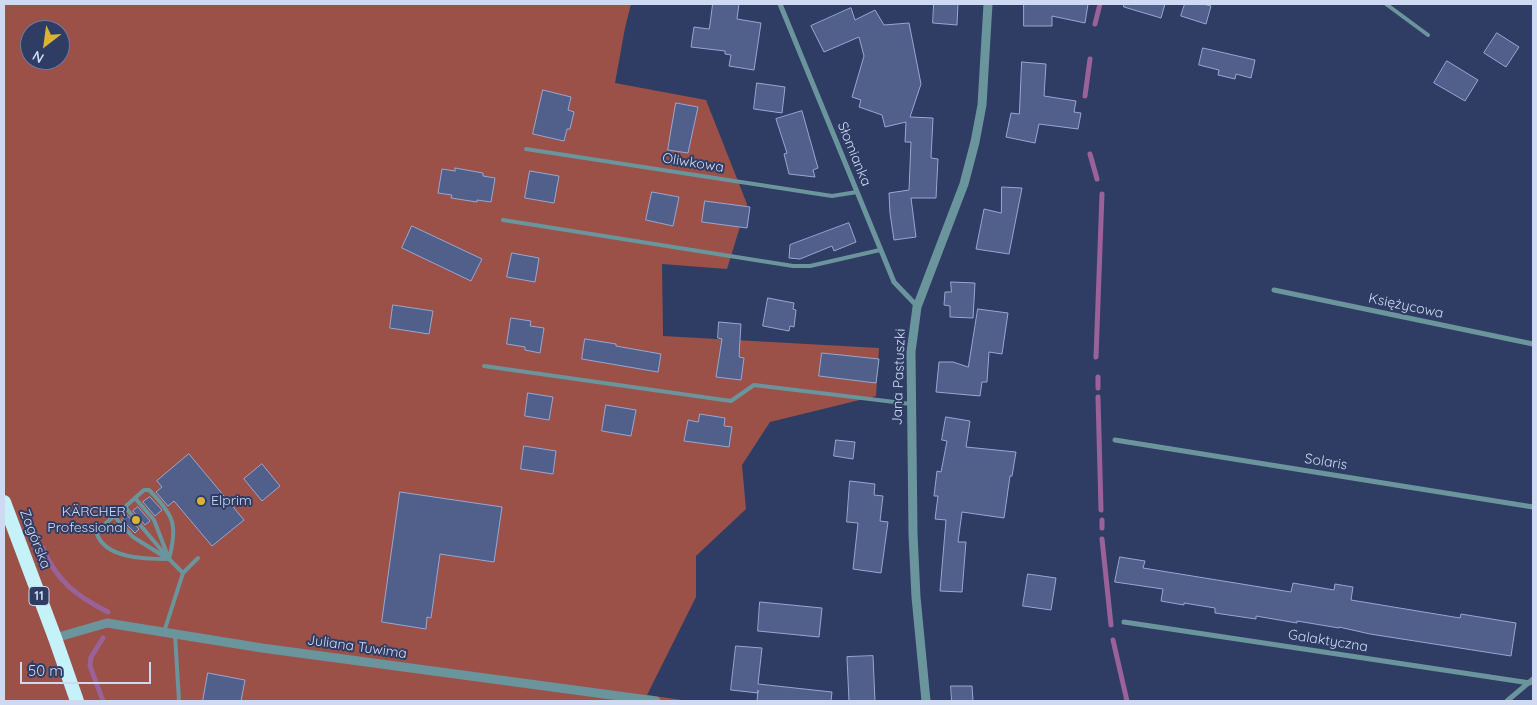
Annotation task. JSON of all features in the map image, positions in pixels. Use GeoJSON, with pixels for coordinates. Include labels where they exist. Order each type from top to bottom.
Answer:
{"type":"FeatureCollection","features":[{"type":"Feature","properties":{"kind":"highway","name":"Zagórska"},"geometry":{"type":"LineString","coordinates":[[4,502],[77,701]]}},
{"type":"Feature","properties":{"kind":"street","name":"Słomianka"},"geometry":{"type":"LineString","coordinates":[[780,4],[894,282],[918,307]]}},
{"type":"Feature","properties":{"kind":"street","name":"Jana Pastuszki"},"geometry":{"type":"LineString","coordinates":[[926,701],[916,597],[913,534],[911,352],[918,307],[964,184],[976,142],[982,105],[988,4]]}},
{"type":"Feature","properties":{"kind":"street","name":"Księżycowa"},"geometry":{"type":"LineString","coordinates":[[1274,290],[1533,344]]}},
{"type":"Feature","properties":{"kind":"street","name":"Solaris"},"geometry":{"type":"LineString","coordinates":[[1115,440],[1533,507]]}},
{"type":"Feature","properties":{"kind":"street","name":"Galaktyczna"},"geometry":{"type":"LineString","coordinates":[[1124,622],[1531,681]]}},
{"type":"Feature","properties":{"kind":"street","name":"Juliana Tuwima"},"geometry":{"type":"LineString","coordinates":[[55,638],[107,623],[262,648],[656,701]]}},
{"type":"Feature","properties":{"kind":"street"},"geometry":{"type":"LineString","coordinates":[[1507,701],[1531,681]]}},
{"type":"Feature","properties":{"kind":"lane"},"geometry":{"type":"LineString","coordinates":[[1386,4],[1428,35]]}},
{"type":"Feature","properties":{"kind":"lane","name":"Oliwkowa"},"geometry":{"type":"LineString","coordinates":[[526,149],[832,196],[857,192]]}},
{"type":"Feature","properties":{"kind":"lane"},"geometry":{"type":"LineString","coordinates":[[503,220],[793,266],[810,266],[880,250]]}},
{"type":"Feature","properties":{"kind":"lane"},"geometry":{"type":"LineString","coordinates":[[484,366],[731,401],[754,385],[911,404]]}},
{"type":"Feature","properties":{"kind":"lane"},"geometry":{"type":"LineString","coordinates":[[144,490],[149,490],[162,503],[172,519],[173,544],[169,560],[147,559],[116,552],[105,547],[97,534],[100,528],[144,490]]}},
{"type":"Feature","properties":{"kind":"lane"},"geometry":{"type":"LineString","coordinates":[[135,498],[154,520],[169,560]]}},
{"type":"Feature","properties":{"kind":"lane"},"geometry":{"type":"LineString","coordinates":[[124,507],[169,560],[183,573]]}},
{"type":"Feature","properties":{"kind":"lane"},"geometry":{"type":"LineString","coordinates":[[114,516],[133,537],[169,560]]}},
{"type":"Feature","properties":{"kind":"lane"},"geometry":{"type":"LineString","coordinates":[[164,632],[183,573],[198,558]]}},
{"type":"Feature","properties":{"kind":"lane"},"geometry":{"type":"LineString","coordinates":[[175,634],[179,701]]}},
{"type":"Feature","properties":{"kind":"shaded area"},"geometry":{"type":"Polygon","coordinates":[[[4,4],[631,4],[615,83],[706,100],[747,204],[727,269],[662,264],[663,336],[879,348],[876,396],[770,422],[742,465],[746,509],[696,556],[696,597],[647,695],[689,701],[4,701],[4,4]]]}},
{"type":"Feature","properties":{"kind":"building"},"geometry":{"type":"Polygon","coordinates":[[[713,4],[739,4],[737,19],[761,23],[754,70],[729,66],[731,55],[725,54],[725,51],[691,47],[694,27],[709,29],[713,4]]]}},
{"type":"Feature","properties":{"kind":"building"},"geometry":{"type":"Polygon","coordinates":[[[934,4],[958,4],[957,25],[933,23],[934,4]]]}},
{"type":"Feature","properties":{"kind":"building"},"geometry":{"type":"Polygon","coordinates":[[[1024,4],[1088,4],[1085,23],[1052,16],[1052,26],[1024,26],[1024,4]]]}},
{"type":"Feature","properties":{"kind":"building"},"geometry":{"type":"Polygon","coordinates":[[[1124,4],[1165,4],[1161,18],[1124,7],[1124,4]]]}},
{"type":"Feature","properties":{"kind":"building"},"geometry":{"type":"Polygon","coordinates":[[[1185,4],[1211,6],[1206,24],[1181,16],[1185,4]]]}},
{"type":"Feature","properties":{"kind":"building"},"geometry":{"type":"Polygon","coordinates":[[[851,8],[855,20],[875,10],[884,25],[909,23],[921,84],[910,117],[933,118],[931,158],[938,159],[936,198],[911,198],[916,237],[894,240],[890,213],[889,193],[909,190],[911,142],[905,142],[906,122],[885,127],[882,115],[859,107],[861,100],[852,97],[864,56],[859,37],[824,52],[811,26],[851,8]]]}},
{"type":"Feature","properties":{"kind":"building"},"geometry":{"type":"Polygon","coordinates":[[[1497,33],[1519,47],[1506,67],[1484,53],[1497,33]]]}},
{"type":"Feature","properties":{"kind":"building"},"geometry":{"type":"Polygon","coordinates":[[[1203,48],[1255,60],[1251,78],[1236,74],[1235,79],[1218,75],[1219,70],[1199,65],[1203,48]]]}},
{"type":"Feature","properties":{"kind":"building"},"geometry":{"type":"Polygon","coordinates":[[[1447,61],[1478,80],[1465,101],[1434,83],[1447,61]]]}},
{"type":"Feature","properties":{"kind":"building"},"geometry":{"type":"Polygon","coordinates":[[[1022,62],[1046,64],[1044,96],[1076,101],[1074,112],[1081,113],[1078,129],[1039,124],[1035,143],[1006,137],[1011,113],[1019,114],[1022,62]]]}},
{"type":"Feature","properties":{"kind":"building"},"geometry":{"type":"Polygon","coordinates":[[[757,83],[785,87],[782,113],[754,109],[757,83]]]}},
{"type":"Feature","properties":{"kind":"building"},"geometry":{"type":"Polygon","coordinates":[[[543,90],[571,97],[568,110],[574,112],[570,129],[567,129],[564,141],[533,134],[543,90]]]}},
{"type":"Feature","properties":{"kind":"building"},"geometry":{"type":"Polygon","coordinates":[[[676,103],[698,107],[688,153],[668,150],[676,103]]]}},
{"type":"Feature","properties":{"kind":"building"},"geometry":{"type":"Polygon","coordinates":[[[802,111],[818,168],[813,170],[815,177],[789,174],[784,154],[787,153],[776,119],[802,111]]]}},
{"type":"Feature","properties":{"kind":"building"},"geometry":{"type":"Polygon","coordinates":[[[455,168],[483,173],[483,176],[495,178],[491,202],[451,198],[452,195],[438,193],[442,169],[455,171],[455,168]]]}},
{"type":"Feature","properties":{"kind":"building"},"geometry":{"type":"Polygon","coordinates":[[[530,171],[559,176],[554,203],[525,198],[530,171]]]}},
{"type":"Feature","properties":{"kind":"building"},"geometry":{"type":"Polygon","coordinates":[[[1002,187],[1022,188],[1009,254],[976,249],[984,209],[1001,213],[1002,187]]]}},
{"type":"Feature","properties":{"kind":"building"},"geometry":{"type":"Polygon","coordinates":[[[652,192],[679,197],[673,226],[646,220],[652,192]]]}},
{"type":"Feature","properties":{"kind":"building"},"geometry":{"type":"Polygon","coordinates":[[[705,201],[750,207],[747,228],[702,222],[705,201]]]}},
{"type":"Feature","properties":{"kind":"building"},"geometry":{"type":"Polygon","coordinates":[[[849,223],[856,242],[834,251],[832,246],[800,259],[789,258],[790,245],[849,223]]]}},
{"type":"Feature","properties":{"kind":"building"},"geometry":{"type":"Polygon","coordinates":[[[412,226],[482,259],[471,281],[402,248],[412,226]]]}},
{"type":"Feature","properties":{"kind":"building"},"geometry":{"type":"Polygon","coordinates":[[[512,253],[539,258],[535,282],[507,277],[512,253]]]}},
{"type":"Feature","properties":{"kind":"building"},"geometry":{"type":"Polygon","coordinates":[[[951,282],[975,283],[973,318],[950,317],[950,306],[944,305],[945,292],[951,292],[951,282]]]}},
{"type":"Feature","properties":{"kind":"building"},"geometry":{"type":"Polygon","coordinates":[[[768,298],[794,303],[793,309],[796,310],[794,327],[790,326],[789,331],[763,326],[768,298]]]}},
{"type":"Feature","properties":{"kind":"building"},"geometry":{"type":"Polygon","coordinates":[[[393,305],[433,311],[429,334],[390,328],[393,305]]]}},
{"type":"Feature","properties":{"kind":"building"},"geometry":{"type":"Polygon","coordinates":[[[978,309],[1008,313],[1002,354],[989,352],[987,382],[982,382],[980,396],[936,392],[939,362],[953,362],[968,367],[978,309]]]}},
{"type":"Feature","properties":{"kind":"building"},"geometry":{"type":"Polygon","coordinates":[[[511,318],[531,321],[530,326],[544,328],[540,353],[525,350],[525,347],[507,344],[511,318]]]}},
{"type":"Feature","properties":{"kind":"building"},"geometry":{"type":"Polygon","coordinates":[[[719,322],[741,324],[739,357],[744,358],[741,380],[716,377],[722,339],[718,338],[719,322]]]}},
{"type":"Feature","properties":{"kind":"building"},"geometry":{"type":"Polygon","coordinates":[[[585,339],[661,354],[658,372],[582,359],[585,339]]]}},
{"type":"Feature","properties":{"kind":"building"},"geometry":{"type":"Polygon","coordinates":[[[822,353],[879,359],[876,383],[819,376],[822,353]]]}},
{"type":"Feature","properties":{"kind":"building"},"geometry":{"type":"Polygon","coordinates":[[[528,393],[553,397],[549,420],[525,416],[528,393]]]}},
{"type":"Feature","properties":{"kind":"building"},"geometry":{"type":"Polygon","coordinates":[[[606,405],[636,410],[631,436],[602,431],[606,405]]]}},
{"type":"Feature","properties":{"kind":"building"},"geometry":{"type":"Polygon","coordinates":[[[700,414],[725,418],[724,426],[732,427],[729,447],[684,441],[688,420],[698,422],[700,414]]]}},
{"type":"Feature","properties":{"kind":"building"},"geometry":{"type":"Polygon","coordinates":[[[946,417],[970,421],[966,447],[1016,452],[1012,476],[1010,476],[1004,518],[962,512],[958,542],[966,542],[962,592],[940,591],[946,520],[935,519],[938,496],[934,496],[937,471],[941,472],[947,441],[942,440],[946,417]]]}},
{"type":"Feature","properties":{"kind":"building"},"geometry":{"type":"Polygon","coordinates":[[[836,440],[855,442],[853,459],[834,456],[836,440]]]}},
{"type":"Feature","properties":{"kind":"building"},"geometry":{"type":"Polygon","coordinates":[[[524,446],[556,451],[553,474],[521,469],[524,446]]]}},
{"type":"Feature","properties":{"kind":"building","name":"Elprim"},"geometry":{"type":"Polygon","coordinates":[[[189,454],[244,520],[212,546],[174,501],[168,506],[156,492],[162,487],[157,481],[189,454]]]}},
{"type":"Feature","properties":{"kind":"building"},"geometry":{"type":"Polygon","coordinates":[[[262,464],[280,486],[262,501],[244,479],[262,464]]]}},
{"type":"Feature","properties":{"kind":"building"},"geometry":{"type":"Polygon","coordinates":[[[850,481],[875,484],[874,495],[883,496],[880,521],[888,522],[881,573],[853,569],[858,523],[847,522],[850,481]]]}},
{"type":"Feature","properties":{"kind":"building"},"geometry":{"type":"Polygon","coordinates":[[[400,492],[502,507],[494,562],[440,554],[431,618],[427,617],[426,629],[382,622],[400,492]]]}},
{"type":"Feature","properties":{"kind":"building"},"geometry":{"type":"Polygon","coordinates":[[[150,497],[162,510],[155,516],[143,502],[150,497]]]}},
{"type":"Feature","properties":{"kind":"building"},"geometry":{"type":"Polygon","coordinates":[[[138,507],[150,521],[145,525],[133,511],[138,507]]]}},
{"type":"Feature","properties":{"kind":"building"},"geometry":{"type":"Polygon","coordinates":[[[127,515],[139,529],[135,533],[122,520],[127,515]]]}},
{"type":"Feature","properties":{"kind":"building"},"geometry":{"type":"Polygon","coordinates":[[[1120,557],[1145,561],[1143,568],[1291,592],[1293,583],[1334,590],[1335,584],[1353,587],[1351,600],[1460,618],[1461,614],[1516,623],[1511,656],[1370,634],[1339,627],[1297,621],[1297,623],[1256,616],[1256,619],[1215,613],[1215,608],[1161,601],[1163,589],[1115,582],[1120,557]]]}},
{"type":"Feature","properties":{"kind":"building"},"geometry":{"type":"Polygon","coordinates":[[[1028,574],[1056,578],[1051,610],[1023,606],[1028,574]]]}},
{"type":"Feature","properties":{"kind":"building"},"geometry":{"type":"Polygon","coordinates":[[[760,602],[822,608],[819,637],[758,631],[760,602]]]}},
{"type":"Feature","properties":{"kind":"building"},"geometry":{"type":"Polygon","coordinates":[[[736,646],[762,648],[758,684],[832,692],[831,701],[757,701],[758,693],[731,690],[736,646]]]}},
{"type":"Feature","properties":{"kind":"building"},"geometry":{"type":"Polygon","coordinates":[[[873,656],[875,701],[849,701],[847,657],[873,656]]]}},
{"type":"Feature","properties":{"kind":"building"},"geometry":{"type":"Polygon","coordinates":[[[208,673],[245,680],[241,701],[203,701],[208,673]]]}},
{"type":"Feature","properties":{"kind":"building"},"geometry":{"type":"Polygon","coordinates":[[[951,686],[972,686],[973,701],[952,701],[951,686]]]}},
{"type":"Feature","properties":{"kind":"waterway"},"geometry":{"type":"LineString","coordinates":[[1095,24],[1100,4]]}},
{"type":"Feature","properties":{"kind":"waterway"},"geometry":{"type":"LineString","coordinates":[[1085,96],[1090,59]]}},
{"type":"Feature","properties":{"kind":"waterway"},"geometry":{"type":"LineString","coordinates":[[1090,154],[1097,179]]}},
{"type":"Feature","properties":{"kind":"waterway"},"geometry":{"type":"LineString","coordinates":[[1096,357],[1102,194]]}},
{"type":"Feature","properties":{"kind":"waterway"},"geometry":{"type":"LineString","coordinates":[[1098,377],[1098,388]]}},
{"type":"Feature","properties":{"kind":"waterway"},"geometry":{"type":"LineString","coordinates":[[1098,397],[1101,510]]}},
{"type":"Feature","properties":{"kind":"waterway"},"geometry":{"type":"LineString","coordinates":[[1102,520],[1102,528]]}},
{"type":"Feature","properties":{"kind":"waterway"},"geometry":{"type":"LineString","coordinates":[[1102,539],[1111,625]]}},
{"type":"Feature","properties":{"kind":"waterway"},"geometry":{"type":"LineString","coordinates":[[43,548],[54,570],[69,587],[108,612]]}},
{"type":"Feature","properties":{"kind":"waterway"},"geometry":{"type":"LineString","coordinates":[[103,638],[91,657],[90,666],[103,701]]}},
{"type":"Feature","properties":{"kind":"waterway"},"geometry":{"type":"LineString","coordinates":[[1113,640],[1127,701]]}},
{"type":"Feature","properties":{"kind":"place","name":"Elprim"},"geometry":{"type":"Point","coordinates":[201,501]}},
{"type":"Feature","properties":{"kind":"place","name":"KÄRCHER Professional"},"geometry":{"type":"Point","coordinates":[136,520]}}]}
